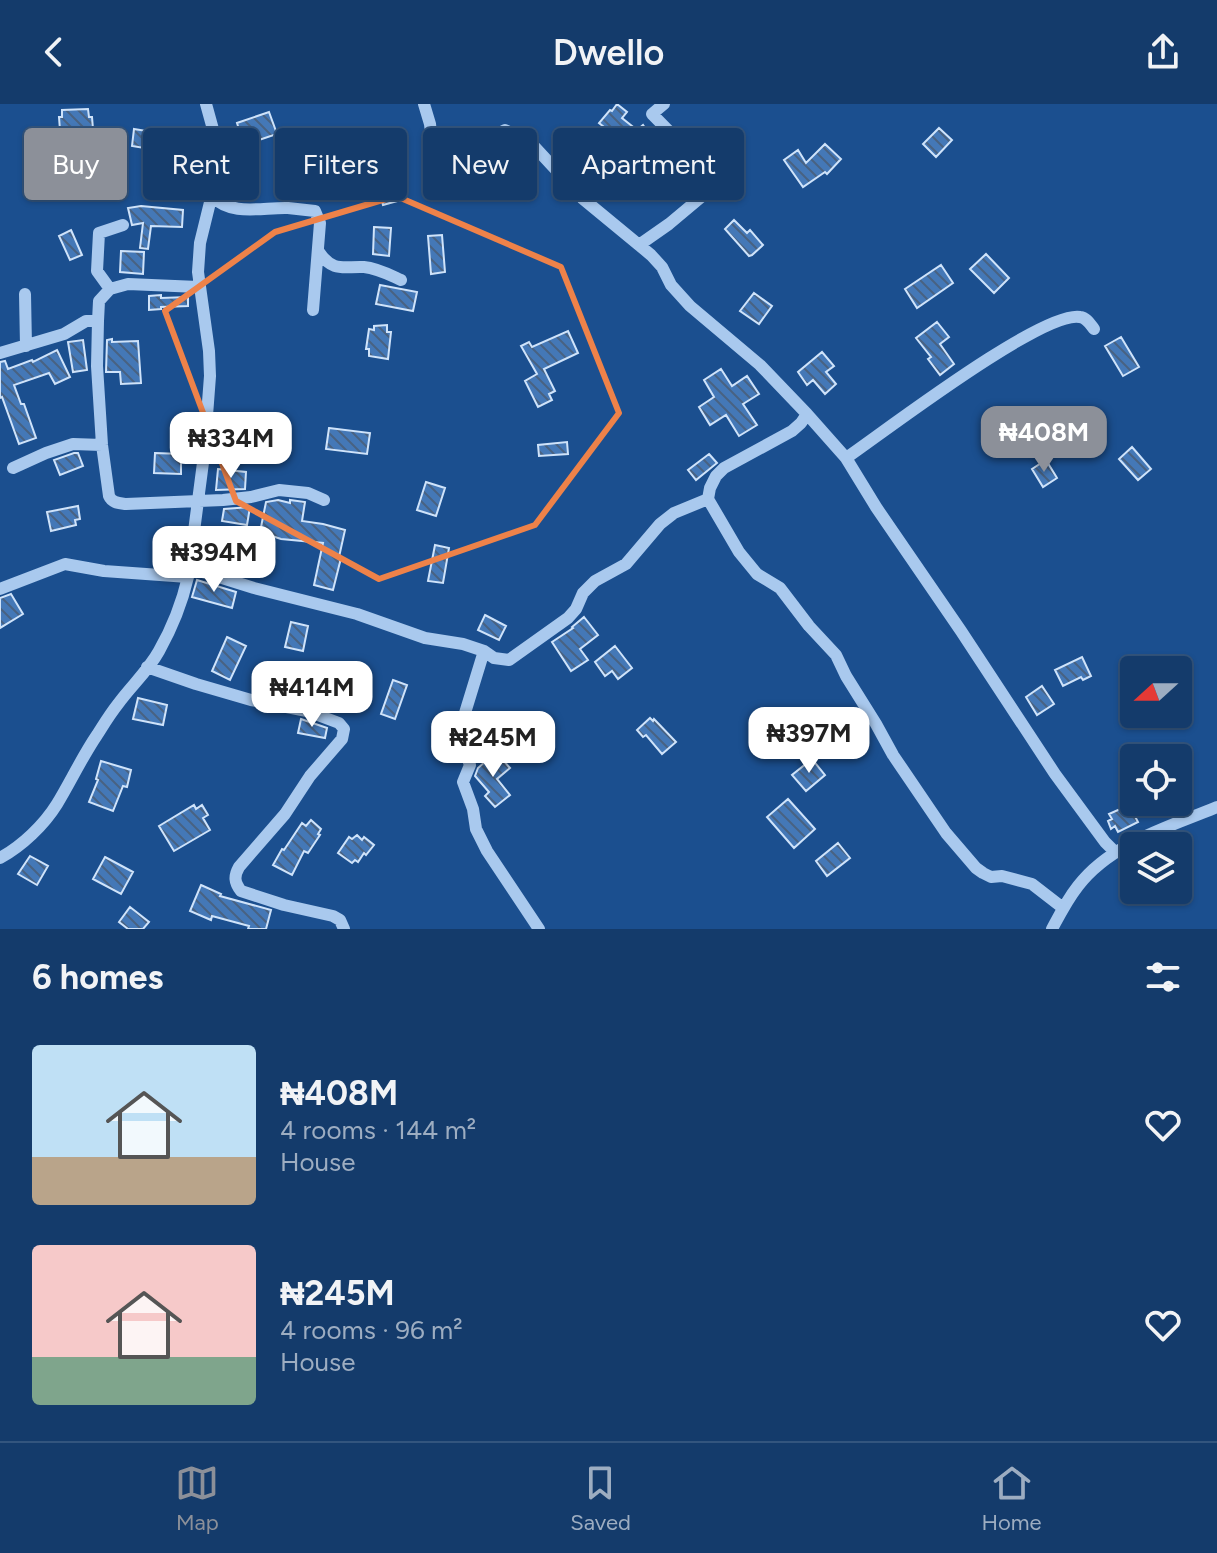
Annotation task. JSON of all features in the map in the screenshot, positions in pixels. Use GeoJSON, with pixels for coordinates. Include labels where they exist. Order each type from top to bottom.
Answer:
{"type":"FeatureCollection","features":[{"type":"Feature","properties":{"kind":"street"},"geometry":{"type":"LineString","coordinates":[[206,104],[213,128]]}},
{"type":"Feature","properties":{"kind":"street"},"geometry":{"type":"LineString","coordinates":[[424,104],[433,151],[448,160],[505,130],[532,144],[582,198],[662,267],[671,285],[690,306],[760,365],[807,414],[846,458],[1055,774],[1105,842],[1118,852]]}},
{"type":"Feature","properties":{"kind":"street"},"geometry":{"type":"LineString","coordinates":[[639,245],[706,193],[712,175],[648,109],[664,104]]}},
{"type":"Feature","properties":{"kind":"street"},"geometry":{"type":"LineString","coordinates":[[0,858],[42,824],[56,806],[95,737],[159,652],[174,622],[189,573],[204,455],[210,376],[198,287],[200,243],[211,200]]}},
{"type":"Feature","properties":{"kind":"street"},"geometry":{"type":"LineString","coordinates":[[216,200],[227,206],[256,211],[288,208],[315,211],[320,223],[313,310]]}},
{"type":"Feature","properties":{"kind":"street"},"geometry":{"type":"LineString","coordinates":[[123,225],[99,233],[97,271],[97,366],[102,445],[111,500],[126,504],[223,500],[279,490],[308,493],[324,500]]}},
{"type":"Feature","properties":{"kind":"street"},"geometry":{"type":"LineString","coordinates":[[319,252],[331,265],[346,269],[365,267],[401,280]]}},
{"type":"Feature","properties":{"kind":"street"},"geometry":{"type":"LineString","coordinates":[[97,271],[110,289]]}},
{"type":"Feature","properties":{"kind":"street"},"geometry":{"type":"LineString","coordinates":[[99,301],[110,289],[128,284],[198,287]]}},
{"type":"Feature","properties":{"kind":"street"},"geometry":{"type":"LineString","coordinates":[[25,294],[26,346]]}},
{"type":"Feature","properties":{"kind":"street"},"geometry":{"type":"LineString","coordinates":[[846,458],[984,362],[1041,328],[1076,317],[1087,319],[1094,329]]}},
{"type":"Feature","properties":{"kind":"street"},"geometry":{"type":"LineString","coordinates":[[0,353],[64,334],[86,321],[98,321]]}},
{"type":"Feature","properties":{"kind":"street"},"geometry":{"type":"LineString","coordinates":[[807,414],[792,431],[724,468],[716,476],[708,499],[748,565],[780,588],[836,655],[893,755],[946,833],[976,868],[991,877],[1002,876],[1032,884],[1063,908]]}},
{"type":"Feature","properties":{"kind":"street"},"geometry":{"type":"LineString","coordinates":[[13,468],[73,444],[102,445]]}},
{"type":"Feature","properties":{"kind":"street"},"geometry":{"type":"LineString","coordinates":[[0,589],[65,564],[104,571],[189,573],[357,614],[425,638],[463,644],[494,658],[509,660],[568,618],[583,593],[595,581],[626,564],[660,524],[674,513],[708,499]]}},
{"type":"Feature","properties":{"kind":"street"},"geometry":{"type":"LineString","coordinates":[[484,651],[461,726],[461,741],[470,765],[463,782],[473,809],[476,829],[487,851],[539,929]]}},
{"type":"Feature","properties":{"kind":"street"},"geometry":{"type":"LineString","coordinates":[[147,667],[251,700],[307,711],[342,726],[342,739],[235,874],[236,885],[241,891],[333,916],[340,920],[344,929]]}},
{"type":"Feature","properties":{"kind":"street"},"geometry":{"type":"LineString","coordinates":[[1052,929],[1079,884],[1097,867],[1141,837],[1217,807]]}},
{"type":"Feature","properties":{"kind":"highlighted area"},"geometry":{"type":"Polygon","coordinates":[[[396,196],[561,267],[619,413],[535,525],[379,579],[236,501],[165,311],[275,232],[396,196]]]}},
{"type":"Feature","properties":{"kind":"building"},"geometry":{"type":"Polygon","coordinates":[[[617,104],[627,112],[622,118],[634,128],[605,128],[599,123],[617,104]]]}},
{"type":"Feature","properties":{"kind":"building"},"geometry":{"type":"Polygon","coordinates":[[[88,109],[93,128],[60,128],[62,110],[88,109]]]}},
{"type":"Feature","properties":{"kind":"building"},"geometry":{"type":"Polygon","coordinates":[[[269,112],[275,135],[259,140],[259,128],[239,128],[237,123],[269,112]]]}},
{"type":"Feature","properties":{"kind":"building"},"geometry":{"type":"Polygon","coordinates":[[[939,128],[952,140],[936,157],[923,144],[939,128]]]}},
{"type":"Feature","properties":{"kind":"building"},"geometry":{"type":"Polygon","coordinates":[[[134,129],[143,130],[143,148],[132,146],[134,129]]]}},
{"type":"Feature","properties":{"kind":"building"},"geometry":{"type":"Polygon","coordinates":[[[825,144],[841,159],[827,174],[825,172],[803,187],[784,160],[798,150],[806,163],[825,144]]]}},
{"type":"Feature","properties":{"kind":"building"},"geometry":{"type":"Polygon","coordinates":[[[382,200],[401,200],[383,205],[382,200]]]}},
{"type":"Feature","properties":{"kind":"building"},"geometry":{"type":"Polygon","coordinates":[[[141,206],[183,210],[182,227],[151,226],[148,249],[140,248],[143,223],[132,225],[128,208],[141,206]]]}},
{"type":"Feature","properties":{"kind":"building"},"geometry":{"type":"Polygon","coordinates":[[[734,220],[747,233],[750,230],[763,245],[752,255],[749,256],[725,229],[734,220]]]}},
{"type":"Feature","properties":{"kind":"building"},"geometry":{"type":"Polygon","coordinates":[[[374,227],[391,228],[389,256],[373,254],[374,227]]]}},
{"type":"Feature","properties":{"kind":"building"},"geometry":{"type":"Polygon","coordinates":[[[71,230],[82,255],[70,260],[59,236],[71,230]]]}},
{"type":"Feature","properties":{"kind":"building"},"geometry":{"type":"Polygon","coordinates":[[[442,235],[445,272],[431,274],[428,236],[442,235]]]}},
{"type":"Feature","properties":{"kind":"building"},"geometry":{"type":"Polygon","coordinates":[[[121,251],[144,252],[143,274],[120,272],[121,251]]]}},
{"type":"Feature","properties":{"kind":"building"},"geometry":{"type":"Polygon","coordinates":[[[986,254],[1009,278],[994,293],[970,269],[986,254]]]}},
{"type":"Feature","properties":{"kind":"building"},"geometry":{"type":"Polygon","coordinates":[[[941,265],[953,283],[917,308],[905,289],[941,265]]]}},
{"type":"Feature","properties":{"kind":"building"},"geometry":{"type":"Polygon","coordinates":[[[380,285],[417,292],[413,311],[376,304],[380,285]]]}},
{"type":"Feature","properties":{"kind":"building"},"geometry":{"type":"Polygon","coordinates":[[[754,293],[772,306],[759,324],[740,311],[754,293]]]}},
{"type":"Feature","properties":{"kind":"building"},"geometry":{"type":"Polygon","coordinates":[[[161,295],[161,298],[188,297],[188,306],[149,310],[149,296],[161,295]]]}},
{"type":"Feature","properties":{"kind":"building"},"geometry":{"type":"Polygon","coordinates":[[[937,322],[949,337],[940,344],[954,364],[940,375],[916,338],[937,322]]]}},
{"type":"Feature","properties":{"kind":"building"},"geometry":{"type":"Polygon","coordinates":[[[387,325],[387,332],[391,332],[388,359],[369,356],[369,349],[366,349],[369,329],[387,325]]]}},
{"type":"Feature","properties":{"kind":"building"},"geometry":{"type":"Polygon","coordinates":[[[568,331],[578,353],[544,369],[555,391],[549,394],[552,400],[538,407],[525,381],[537,374],[521,346],[529,342],[532,347],[568,331]]]}},
{"type":"Feature","properties":{"kind":"building"},"geometry":{"type":"Polygon","coordinates":[[[1121,337],[1139,367],[1123,376],[1105,346],[1121,337]]]}},
{"type":"Feature","properties":{"kind":"building"},"geometry":{"type":"Polygon","coordinates":[[[112,339],[112,342],[138,341],[141,383],[121,384],[120,372],[106,372],[107,340],[112,339]]]}},
{"type":"Feature","properties":{"kind":"building"},"geometry":{"type":"Polygon","coordinates":[[[83,340],[87,370],[73,372],[68,342],[83,340]]]}},
{"type":"Feature","properties":{"kind":"building"},"geometry":{"type":"Polygon","coordinates":[[[57,350],[70,377],[55,384],[49,373],[14,385],[36,438],[19,444],[0,398],[0,362],[5,361],[8,369],[33,362],[57,350]]]}},
{"type":"Feature","properties":{"kind":"building"},"geometry":{"type":"Polygon","coordinates":[[[822,352],[834,366],[826,372],[836,384],[825,394],[813,380],[807,385],[798,372],[822,352]]]}},
{"type":"Feature","properties":{"kind":"building"},"geometry":{"type":"Polygon","coordinates":[[[721,369],[732,386],[747,376],[759,394],[743,404],[757,425],[739,436],[726,415],[710,425],[699,407],[714,397],[704,380],[721,369]]]}},
{"type":"Feature","properties":{"kind":"building"},"geometry":{"type":"Polygon","coordinates":[[[245,427],[276,430],[274,448],[243,445],[245,427]]]}},
{"type":"Feature","properties":{"kind":"building"},"geometry":{"type":"Polygon","coordinates":[[[329,428],[370,433],[367,454],[326,449],[329,428]]]}},
{"type":"Feature","properties":{"kind":"building"},"geometry":{"type":"Polygon","coordinates":[[[567,442],[568,454],[539,456],[538,445],[567,442]]]}},
{"type":"Feature","properties":{"kind":"building"},"geometry":{"type":"Polygon","coordinates":[[[1132,447],[1151,469],[1138,480],[1119,459],[1132,447]]]}},
{"type":"Feature","properties":{"kind":"building"},"geometry":{"type":"Polygon","coordinates":[[[78,453],[83,466],[60,475],[54,460],[78,453]]]}},
{"type":"Feature","properties":{"kind":"building"},"geometry":{"type":"Polygon","coordinates":[[[155,453],[181,454],[181,474],[154,473],[155,453]]]}},
{"type":"Feature","properties":{"kind":"building"},"geometry":{"type":"Polygon","coordinates":[[[709,454],[717,463],[696,480],[688,470],[709,454]]]}},
{"type":"Feature","properties":{"kind":"building"},"geometry":{"type":"Polygon","coordinates":[[[1046,460],[1057,478],[1043,487],[1032,469],[1046,460]]]}},
{"type":"Feature","properties":{"kind":"building"},"geometry":{"type":"Polygon","coordinates":[[[218,469],[246,472],[245,489],[216,490],[218,469]]]}},
{"type":"Feature","properties":{"kind":"building"},"geometry":{"type":"Polygon","coordinates":[[[426,482],[445,488],[436,516],[417,510],[426,482]]]}},
{"type":"Feature","properties":{"kind":"building"},"geometry":{"type":"Polygon","coordinates":[[[266,502],[305,502],[302,521],[345,530],[333,590],[314,585],[323,543],[281,539],[260,532],[266,502]]]}},
{"type":"Feature","properties":{"kind":"building"},"geometry":{"type":"Polygon","coordinates":[[[78,506],[80,519],[75,520],[76,525],[51,531],[47,512],[78,506]]]}},
{"type":"Feature","properties":{"kind":"building"},"geometry":{"type":"Polygon","coordinates":[[[250,507],[247,525],[222,521],[224,509],[250,507]]]}},
{"type":"Feature","properties":{"kind":"building"},"geometry":{"type":"Polygon","coordinates":[[[435,545],[449,548],[443,583],[428,581],[435,545]]]}},
{"type":"Feature","properties":{"kind":"building"},"geometry":{"type":"Polygon","coordinates":[[[197,580],[236,592],[232,608],[192,597],[197,580]]]}},
{"type":"Feature","properties":{"kind":"building"},"geometry":{"type":"Polygon","coordinates":[[[11,594],[23,614],[0,628],[0,598],[11,594]]]}},
{"type":"Feature","properties":{"kind":"building"},"geometry":{"type":"Polygon","coordinates":[[[485,615],[506,626],[499,640],[478,630],[485,615]]]}},
{"type":"Feature","properties":{"kind":"building"},"geometry":{"type":"Polygon","coordinates":[[[584,617],[598,635],[580,649],[588,660],[571,671],[552,642],[584,617]]]}},
{"type":"Feature","properties":{"kind":"building"},"geometry":{"type":"Polygon","coordinates":[[[291,622],[308,626],[303,651],[285,647],[291,622]]]}},
{"type":"Feature","properties":{"kind":"building"},"geometry":{"type":"Polygon","coordinates":[[[227,637],[246,646],[230,680],[212,671],[227,637]]]}},
{"type":"Feature","properties":{"kind":"building"},"geometry":{"type":"Polygon","coordinates":[[[615,646],[632,668],[618,679],[612,671],[605,676],[595,662],[615,646]]]}},
{"type":"Feature","properties":{"kind":"building"},"geometry":{"type":"Polygon","coordinates":[[[1082,657],[1091,676],[1083,680],[1081,677],[1063,686],[1055,670],[1082,657]]]}},
{"type":"Feature","properties":{"kind":"building"},"geometry":{"type":"Polygon","coordinates":[[[393,680],[407,685],[395,719],[381,714],[393,680]]]}},
{"type":"Feature","properties":{"kind":"building"},"geometry":{"type":"Polygon","coordinates":[[[1042,686],[1054,704],[1037,715],[1026,697],[1042,686]]]}},
{"type":"Feature","properties":{"kind":"building"},"geometry":{"type":"Polygon","coordinates":[[[138,698],[167,705],[163,725],[133,719],[138,698]]]}},
{"type":"Feature","properties":{"kind":"building"},"geometry":{"type":"Polygon","coordinates":[[[650,718],[676,742],[662,754],[646,735],[643,737],[637,730],[650,718]]]}},
{"type":"Feature","properties":{"kind":"building"},"geometry":{"type":"Polygon","coordinates":[[[301,719],[327,728],[325,738],[298,733],[301,719]]]}},
{"type":"Feature","properties":{"kind":"building"},"geometry":{"type":"Polygon","coordinates":[[[496,752],[510,768],[497,779],[510,795],[495,807],[485,796],[489,792],[475,776],[478,768],[496,752]]]}},
{"type":"Feature","properties":{"kind":"building"},"geometry":{"type":"Polygon","coordinates":[[[812,759],[825,775],[806,791],[792,775],[812,759]]]}},
{"type":"Feature","properties":{"kind":"building"},"geometry":{"type":"Polygon","coordinates":[[[101,761],[131,770],[127,787],[123,786],[113,811],[89,802],[98,780],[101,761]]]}},
{"type":"Feature","properties":{"kind":"building"},"geometry":{"type":"Polygon","coordinates":[[[788,799],[815,829],[794,848],[767,817],[788,799]]]}},
{"type":"Feature","properties":{"kind":"building"},"geometry":{"type":"Polygon","coordinates":[[[194,805],[196,809],[202,805],[208,815],[203,818],[210,830],[174,851],[159,826],[194,805]]]}},
{"type":"Feature","properties":{"kind":"building"},"geometry":{"type":"Polygon","coordinates":[[[1120,809],[1120,816],[1135,816],[1138,822],[1118,832],[1115,826],[1111,829],[1109,814],[1120,809]]]}},
{"type":"Feature","properties":{"kind":"building"},"geometry":{"type":"Polygon","coordinates":[[[311,820],[321,829],[320,835],[308,853],[304,851],[292,875],[273,865],[302,823],[306,826],[311,820]]]}},
{"type":"Feature","properties":{"kind":"building"},"geometry":{"type":"Polygon","coordinates":[[[357,835],[374,845],[358,862],[355,860],[352,863],[338,853],[349,837],[352,839],[357,835]]]}},
{"type":"Feature","properties":{"kind":"building"},"geometry":{"type":"Polygon","coordinates":[[[838,843],[850,858],[827,876],[816,861],[838,843]]]}},
{"type":"Feature","properties":{"kind":"building"},"geometry":{"type":"Polygon","coordinates":[[[30,856],[48,866],[37,885],[18,874],[30,856]]]}},
{"type":"Feature","properties":{"kind":"building"},"geometry":{"type":"Polygon","coordinates":[[[105,857],[133,872],[121,894],[93,879],[105,857]]]}},
{"type":"Feature","properties":{"kind":"building"},"geometry":{"type":"Polygon","coordinates":[[[201,885],[220,896],[271,910],[266,929],[248,929],[249,926],[212,916],[211,920],[190,911],[201,885]]]}},
{"type":"Feature","properties":{"kind":"building"},"geometry":{"type":"Polygon","coordinates":[[[130,907],[149,922],[143,929],[128,929],[119,922],[130,907]]]}}]}
